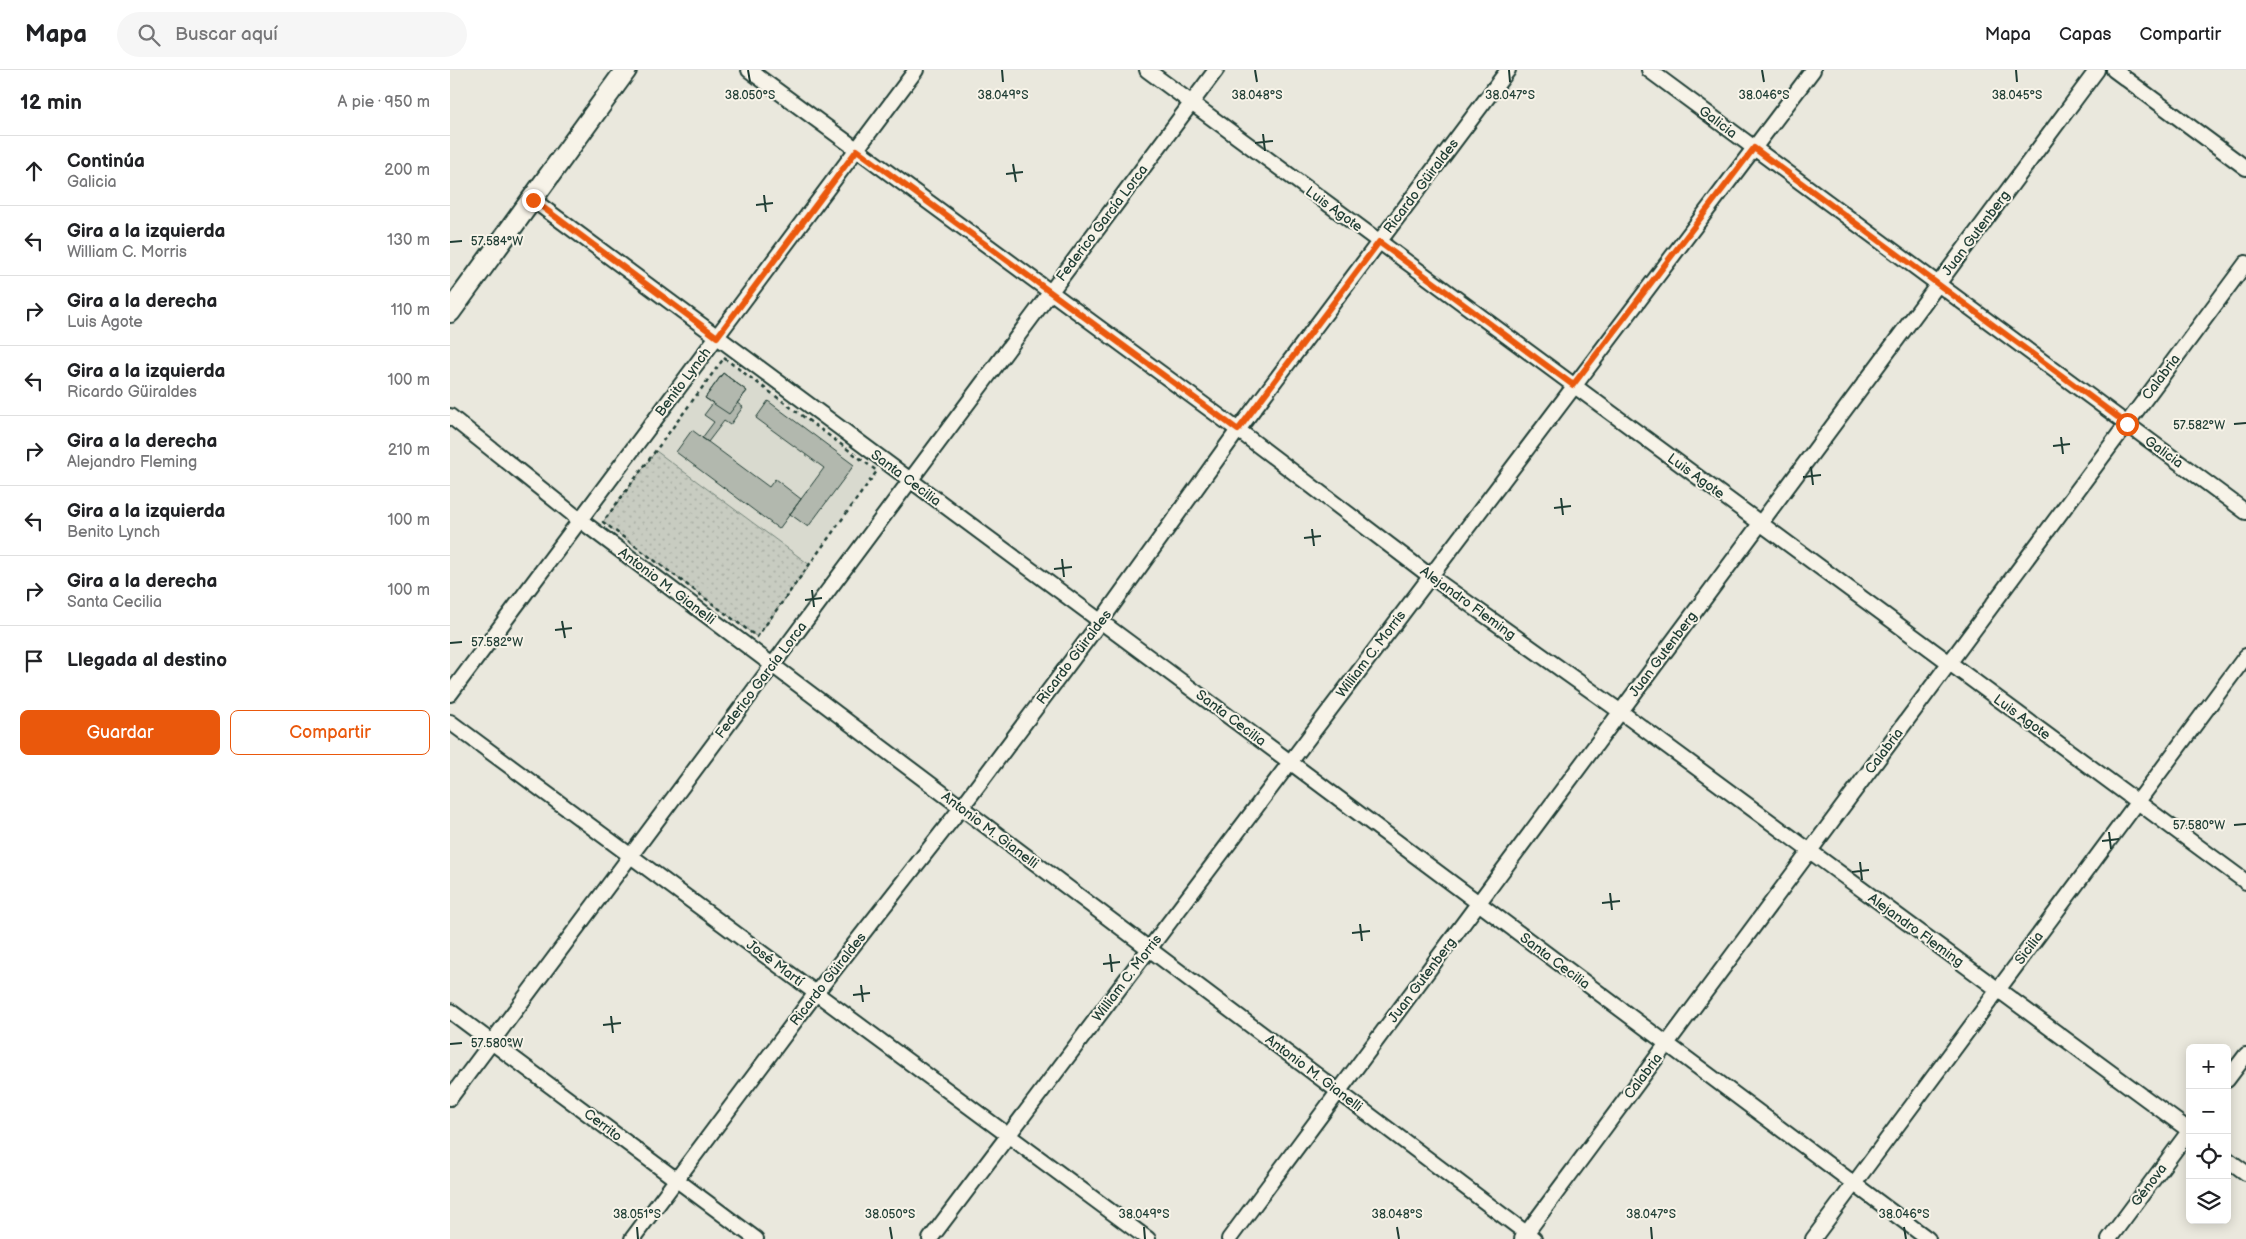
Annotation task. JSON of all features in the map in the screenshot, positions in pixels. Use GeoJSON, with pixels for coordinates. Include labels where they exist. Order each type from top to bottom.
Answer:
{"type":"FeatureCollection","features":[{"type":"Feature","properties":{"kind":"main road"},"geometry":{"type":"LineString","coordinates":[[450,312],[626,70]]}},
{"type":"Feature","properties":{"kind":"street","name":"Alejandro Fleming"},"geometry":{"type":"LineString","coordinates":[[749,70],[1238,430],[1430,576],[1620,712],[2186,1128]]}},
{"type":"Feature","properties":{"kind":"street","name":"Benito Lynch"},"geometry":{"type":"LineString","coordinates":[[450,694],[916,70]]}},
{"type":"Feature","properties":{"kind":"street","name":"Luis Agote"},"geometry":{"type":"LineString","coordinates":[[1147,70],[2246,882]]}},
{"type":"Feature","properties":{"kind":"street","name":"Federico García Lorca"},"geometry":{"type":"LineString","coordinates":[[450,1098],[1216,70]]}},
{"type":"Feature","properties":{"kind":"street","name":"Ricardo Güiraldes"},"geometry":{"type":"LineString","coordinates":[[632,1239],[816,993],[961,808],[1101,621],[1238,430],[1508,70]]}},
{"type":"Feature","properties":{"kind":"street","name":"Galicia"},"geometry":{"type":"LineString","coordinates":[[1649,70],[2246,512]]}},
{"type":"Feature","properties":{"kind":"street","name":"William C. Morris"},"geometry":{"type":"LineString","coordinates":[[930,1239],[1573,385],[1813,70]]}},
{"type":"Feature","properties":{"kind":"street","name":"Juan Gutenberg"},"geometry":{"type":"LineString","coordinates":[[1229,1239],[2097,70]]}},
{"type":"Feature","properties":{"kind":"street"},"geometry":{"type":"LineString","coordinates":[[2114,70],[2246,168]]}},
{"type":"Feature","properties":{"kind":"street","name":"Santa Cecilia"},"geometry":{"type":"LineString","coordinates":[[533,200],[1101,621],[1928,1239]]}},
{"type":"Feature","properties":{"kind":"street","name":"Calabria"},"geometry":{"type":"LineString","coordinates":[[1528,1237],[1667,1044],[2246,263]]}},
{"type":"Feature","properties":{"kind":"street","name":"Antonio M. Gianelli"},"geometry":{"type":"LineString","coordinates":[[450,416],[580,520],[1339,1092],[1528,1237]]}},
{"type":"Feature","properties":{"kind":"street","name":"Sicilia"},"geometry":{"type":"LineString","coordinates":[[1813,1239],[2246,656]]}},
{"type":"Feature","properties":{"kind":"street","name":"José Martí"},"geometry":{"type":"LineString","coordinates":[[450,722],[1148,1239]]}},
{"type":"Feature","properties":{"kind":"street","name":"Cerrito"},"geometry":{"type":"LineString","coordinates":[[450,1011],[756,1239]]}},
{"type":"Feature","properties":{"kind":"street"},"geometry":{"type":"LineString","coordinates":[[2231,1075],[2246,1055]]}},
{"type":"Feature","properties":{"kind":"street","name":"Génova"},"geometry":{"type":"LineString","coordinates":[[2109,1239],[2188,1134]]}},
{"type":"Feature","properties":{"kind":"street"},"geometry":{"type":"LineString","coordinates":[[2231,1162],[2246,1173]]}},
{"type":"Feature","properties":{"kind":"path"},"geometry":{"type":"LineString","coordinates":[[724,358],[878,472],[757,637],[603,522],[724,358]]}},
{"type":"Feature","properties":{"kind":"shaded area"},"geometry":{"type":"Polygon","coordinates":[[[724,358],[877,471],[810,565],[656,451],[724,358]]]}},
{"type":"Feature","properties":{"kind":"shaded area"},"geometry":{"type":"Polygon","coordinates":[[[656,451],[810,565],[757,637],[603,522],[656,451]]]}},
{"type":"Feature","properties":{"kind":"building"},"geometry":{"type":"Polygon","coordinates":[[[723,373],[747,391],[737,403],[743,407],[730,425],[724,421],[708,442],[702,438],[714,422],[704,415],[713,403],[705,398],[723,373]]]}},
{"type":"Feature","properties":{"kind":"building"},"geometry":{"type":"Polygon","coordinates":[[[723,373],[747,391],[729,414],[705,398],[723,373]]]}},
{"type":"Feature","properties":{"kind":"building"},"geometry":{"type":"Polygon","coordinates":[[[768,401],[854,465],[808,527],[790,514],[824,468],[756,418],[768,401]]]}},
{"type":"Feature","properties":{"kind":"building"},"geometry":{"type":"Polygon","coordinates":[[[692,430],[769,487],[775,479],[801,499],[779,529],[676,452],[692,430]]]}},
{"type":"Feature","properties":{"kind":"route"},"geometry":{"type":"LineString","coordinates":[[533,200],[717,337],[857,150],[1238,430],[1379,242],[1573,385],[1754,148],[2127,424]]}}]}
